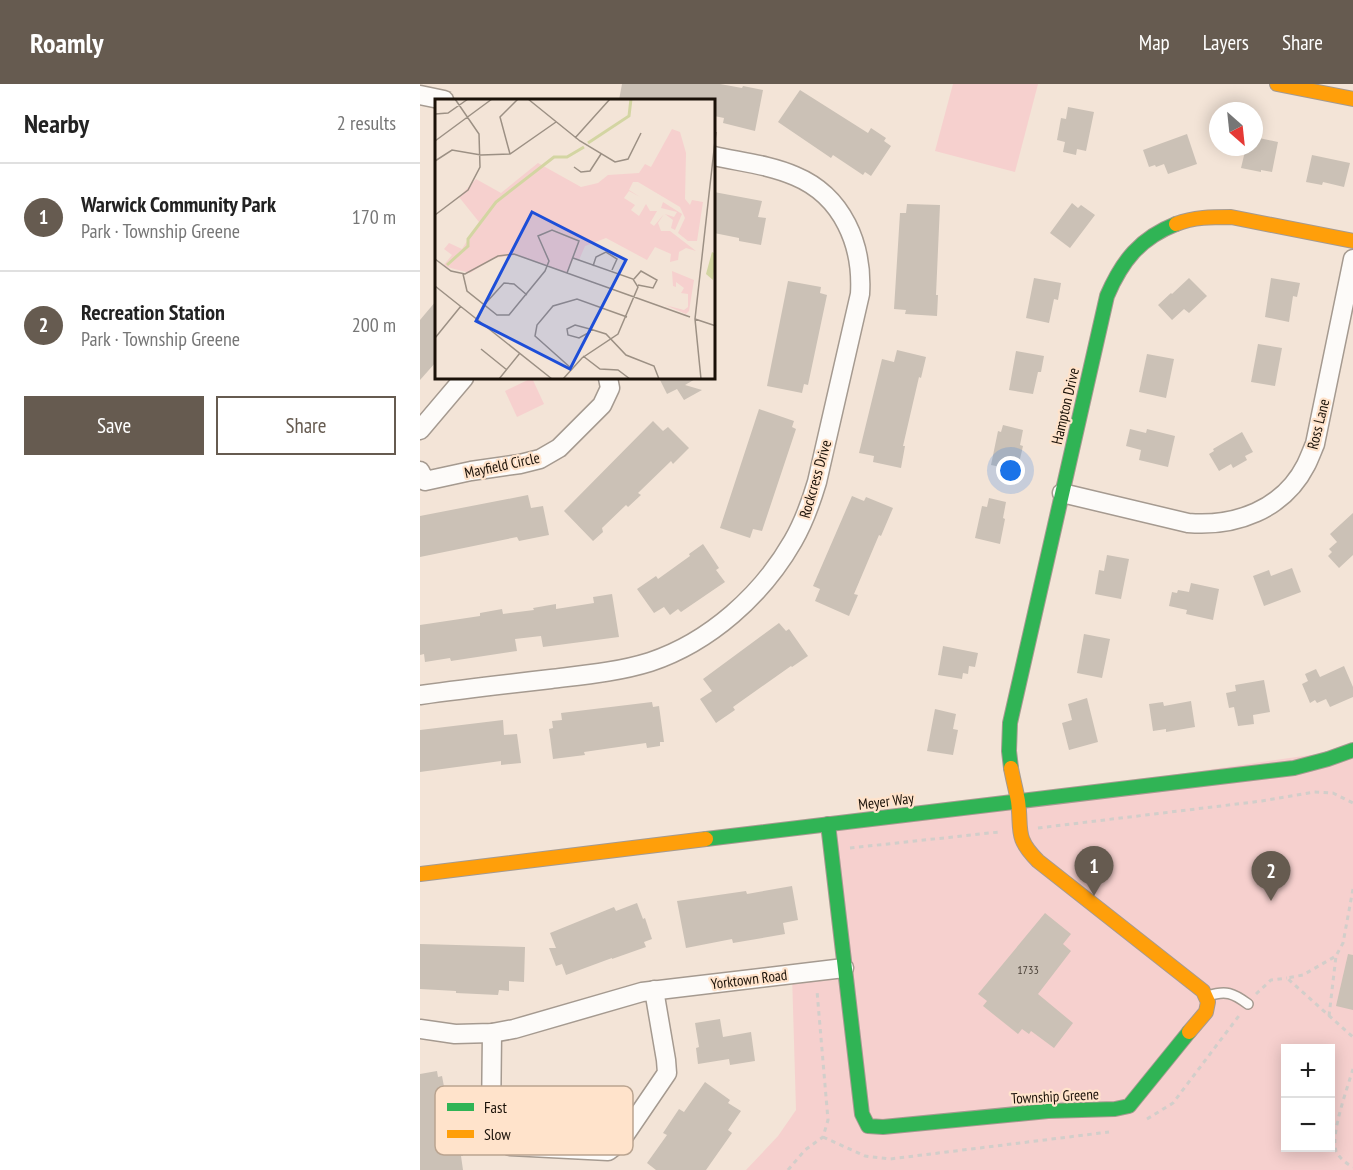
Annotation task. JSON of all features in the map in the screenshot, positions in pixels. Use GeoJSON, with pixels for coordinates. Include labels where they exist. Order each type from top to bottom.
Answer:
{"type":"FeatureCollection","features":[{"type":"Feature","properties":{"kind":"street"},"geometry":{"type":"LineString","coordinates":[[1277,84],[1300,86],[1353,99]]}},
{"type":"Feature","properties":{"kind":"street"},"geometry":{"type":"LineString","coordinates":[[420,95],[439,99]]}},
{"type":"Feature","properties":{"kind":"street","name":"Rockcress Drive"},"geometry":{"type":"LineString","coordinates":[[420,695],[615,671],[665,656],[697,640],[748,599],[761,586],[793,541],[809,507],[817,482],[860,294],[860,262],[854,239],[843,218],[834,205],[817,189],[796,176],[774,168],[716,156]]}},
{"type":"Feature","properties":{"kind":"street","name":"Hampton Drive"},"geometry":{"type":"LineString","coordinates":[[1018,801],[1009,752],[1010,723],[1107,296],[1121,268],[1141,244],[1175,223],[1197,217],[1231,217],[1353,241]]}},
{"type":"Feature","properties":{"kind":"street","name":"Ross Lane"},"geometry":{"type":"LineString","coordinates":[[1062,493],[1188,523],[1204,524],[1245,518],[1267,507],[1286,492],[1306,466],[1315,444],[1353,259]]}},
{"type":"Feature","properties":{"kind":"street"},"geometry":{"type":"LineString","coordinates":[[420,430],[462,380]]}},
{"type":"Feature","properties":{"kind":"street","name":"Mayfield Circle"},"geometry":{"type":"LineString","coordinates":[[422,478],[540,459],[559,448],[602,405],[610,388],[608,380]]}},
{"type":"Feature","properties":{"kind":"street","name":"Meyer Way"},"geometry":{"type":"LineString","coordinates":[[420,874],[1294,768],[1353,750]]}},
{"type":"Feature","properties":{"kind":"street"},"geometry":{"type":"LineString","coordinates":[[1018,801],[1019,830],[1026,849],[1038,861],[1203,991],[1206,997]]}},
{"type":"Feature","properties":{"kind":"street","name":"Township Greene"},"geometry":{"type":"LineString","coordinates":[[828,824],[843,968],[862,1114],[868,1126],[883,1127],[1048,1111],[1115,1109],[1129,1106],[1206,1012],[1208,1002],[1206,997]]}},
{"type":"Feature","properties":{"kind":"street","name":"Yorktown Road"},"geometry":{"type":"LineString","coordinates":[[420,1029],[467,1034],[492,1033],[514,1029],[648,991],[843,968]]}},
{"type":"Feature","properties":{"kind":"street"},"geometry":{"type":"LineString","coordinates":[[633,1123],[667,1073],[666,1060],[648,991]]}},
{"type":"Feature","properties":{"kind":"street"},"geometry":{"type":"LineString","coordinates":[[491,1086],[492,1033]]}},
{"type":"Feature","properties":{"kind":"lane"},"geometry":{"type":"LineString","coordinates":[[1206,997],[1220,992],[1235,995],[1248,1004]]}},
{"type":"Feature","properties":{"kind":"path"},"geometry":{"type":"LineString","coordinates":[[831,850],[1262,801],[1314,792],[1333,793],[1353,802]]}},
{"type":"Feature","properties":{"kind":"path"},"geometry":{"type":"LineString","coordinates":[[1329,1016],[1336,956],[1343,943],[1353,890]]}},
{"type":"Feature","properties":{"kind":"path"},"geometry":{"type":"LineString","coordinates":[[1336,956],[1302,975],[1287,978],[1353,1036]]}},
{"type":"Feature","properties":{"kind":"path"},"geometry":{"type":"LineString","coordinates":[[790,1169],[805,1150],[823,1137],[828,1120],[817,991]]}},
{"type":"Feature","properties":{"kind":"path"},"geometry":{"type":"LineString","coordinates":[[1353,1069],[1335,1136],[1336,1152],[1353,1167]]}},
{"type":"Feature","properties":{"kind":"shaded area"},"geometry":{"type":"Polygon","coordinates":[[[953,84],[1038,84],[1015,172],[935,151],[953,84]]]}},
{"type":"Feature","properties":{"kind":"shaded area"},"geometry":{"type":"Polygon","coordinates":[[[528,380],[533,380],[544,404],[517,417],[505,391],[528,380]]]}},
{"type":"Feature","properties":{"kind":"shaded area"},"geometry":{"type":"Polygon","coordinates":[[[1353,749],[1353,1170],[746,1170],[778,1136],[796,1110],[792,974],[843,968],[828,824],[1353,749]]]}},
{"type":"Feature","properties":{"kind":"building"},"geometry":{"type":"Polygon","coordinates":[[[622,84],[720,84],[763,90],[755,131],[723,123],[724,118],[716,116],[716,99],[619,99],[622,84]]]}},
{"type":"Feature","properties":{"kind":"building"},"geometry":{"type":"Polygon","coordinates":[[[800,90],[868,133],[871,128],[886,138],[884,141],[891,146],[871,176],[865,172],[863,175],[833,155],[831,158],[778,122],[800,90]]]}},
{"type":"Feature","properties":{"kind":"building"},"geometry":{"type":"Polygon","coordinates":[[[1068,107],[1094,112],[1086,151],[1077,149],[1076,155],[1063,152],[1065,142],[1057,140],[1061,118],[1066,119],[1068,107]]]}},
{"type":"Feature","properties":{"kind":"building"},"geometry":{"type":"Polygon","coordinates":[[[1187,134],[1197,164],[1168,174],[1164,164],[1149,167],[1143,150],[1187,134]]]}},
{"type":"Feature","properties":{"kind":"building"},"geometry":{"type":"Polygon","coordinates":[[[1263,139],[1278,142],[1272,172],[1241,168],[1244,156],[1263,156],[1263,139]]]}},
{"type":"Feature","properties":{"kind":"building"},"geometry":{"type":"Polygon","coordinates":[[[1312,155],[1350,163],[1344,187],[1323,182],[1322,185],[1306,182],[1312,155]]]}},
{"type":"Feature","properties":{"kind":"building"},"geometry":{"type":"Polygon","coordinates":[[[716,192],[762,201],[758,217],[766,218],[761,245],[739,241],[739,238],[716,233],[716,192]]]}},
{"type":"Feature","properties":{"kind":"building"},"geometry":{"type":"Polygon","coordinates":[[[1072,203],[1078,208],[1081,205],[1095,215],[1070,248],[1050,233],[1072,203]]]}},
{"type":"Feature","properties":{"kind":"building"},"geometry":{"type":"Polygon","coordinates":[[[907,204],[940,205],[937,316],[905,314],[906,310],[894,309],[900,213],[906,213],[907,204]]]}},
{"type":"Feature","properties":{"kind":"building"},"geometry":{"type":"Polygon","coordinates":[[[1034,278],[1061,283],[1058,300],[1054,299],[1049,323],[1026,318],[1034,278]]]}},
{"type":"Feature","properties":{"kind":"building"},"geometry":{"type":"Polygon","coordinates":[[[1189,278],[1207,296],[1189,313],[1184,309],[1172,320],[1158,305],[1189,278]]]}},
{"type":"Feature","properties":{"kind":"building"},"geometry":{"type":"Polygon","coordinates":[[[1271,278],[1300,283],[1297,297],[1293,296],[1289,322],[1265,317],[1271,278]]]}},
{"type":"Feature","properties":{"kind":"building"},"geometry":{"type":"Polygon","coordinates":[[[788,281],[821,287],[820,293],[827,295],[808,385],[804,384],[802,393],[767,386],[788,281]]]}},
{"type":"Feature","properties":{"kind":"building"},"geometry":{"type":"Polygon","coordinates":[[[435,302],[435,363],[420,380],[420,320],[435,302]]]}},
{"type":"Feature","properties":{"kind":"building"},"geometry":{"type":"Polygon","coordinates":[[[1258,344],[1282,348],[1275,386],[1251,382],[1258,344]]]}},
{"type":"Feature","properties":{"kind":"building"},"geometry":{"type":"Polygon","coordinates":[[[897,350],[926,357],[903,446],[905,446],[901,468],[873,462],[874,456],[859,453],[882,359],[894,362],[897,350]]]}},
{"type":"Feature","properties":{"kind":"building"},"geometry":{"type":"Polygon","coordinates":[[[1016,351],[1044,356],[1033,394],[1009,390],[1016,351]]]}},
{"type":"Feature","properties":{"kind":"building"},"geometry":{"type":"Polygon","coordinates":[[[1147,354],[1174,359],[1166,398],[1139,392],[1147,354]]]}},
{"type":"Feature","properties":{"kind":"building"},"geometry":{"type":"Polygon","coordinates":[[[660,380],[694,380],[685,385],[702,390],[684,400],[677,389],[667,394],[660,380]]]}},
{"type":"Feature","properties":{"kind":"building"},"geometry":{"type":"Polygon","coordinates":[[[759,409],[794,421],[792,427],[796,429],[762,531],[753,529],[750,538],[720,528],[759,409]]]}},
{"type":"Feature","properties":{"kind":"building"},"geometry":{"type":"Polygon","coordinates":[[[653,421],[663,431],[668,427],[689,448],[673,464],[671,461],[638,493],[641,495],[628,507],[626,505],[602,528],[603,532],[593,541],[564,511],[653,421]]]}},
{"type":"Feature","properties":{"kind":"building"},"geometry":{"type":"Polygon","coordinates":[[[1003,425],[1023,430],[1020,445],[1023,446],[1016,470],[991,465],[998,431],[1001,432],[1003,425]]]}},
{"type":"Feature","properties":{"kind":"building"},"geometry":{"type":"Polygon","coordinates":[[[1130,429],[1146,433],[1147,429],[1175,436],[1168,467],[1139,460],[1141,450],[1126,446],[1130,429]]]}},
{"type":"Feature","properties":{"kind":"building"},"geometry":{"type":"Polygon","coordinates":[[[1242,432],[1253,452],[1245,456],[1247,460],[1233,468],[1231,464],[1219,471],[1209,454],[1214,451],[1213,449],[1242,432]]]}},
{"type":"Feature","properties":{"kind":"building"},"geometry":{"type":"Polygon","coordinates":[[[528,495],[531,508],[543,506],[549,535],[519,541],[517,537],[420,557],[420,516],[528,495]]]}},
{"type":"Feature","properties":{"kind":"building"},"geometry":{"type":"Polygon","coordinates":[[[852,496],[864,501],[866,497],[893,508],[854,594],[858,595],[849,616],[815,601],[820,589],[813,586],[852,496]]]}},
{"type":"Feature","properties":{"kind":"building"},"geometry":{"type":"Polygon","coordinates":[[[989,498],[1006,502],[1000,544],[975,538],[982,506],[987,507],[989,498]]]}},
{"type":"Feature","properties":{"kind":"building"},"geometry":{"type":"Polygon","coordinates":[[[1353,513],[1353,555],[1339,568],[1328,556],[1332,552],[1329,549],[1337,542],[1330,534],[1353,513]]]}},
{"type":"Feature","properties":{"kind":"building"},"geometry":{"type":"Polygon","coordinates":[[[703,544],[719,568],[716,570],[725,582],[681,612],[678,609],[670,615],[664,607],[654,613],[637,589],[656,576],[658,579],[703,544]]]}},
{"type":"Feature","properties":{"kind":"building"},"geometry":{"type":"Polygon","coordinates":[[[1107,555],[1129,559],[1121,599],[1095,594],[1099,570],[1104,571],[1107,555]]]}},
{"type":"Feature","properties":{"kind":"building"},"geometry":{"type":"Polygon","coordinates":[[[1292,568],[1301,592],[1264,606],[1253,576],[1269,570],[1271,576],[1292,568]]]}},
{"type":"Feature","properties":{"kind":"building"},"geometry":{"type":"Polygon","coordinates":[[[1191,583],[1219,589],[1213,620],[1186,614],[1187,610],[1169,606],[1172,592],[1177,593],[1178,590],[1189,592],[1191,583]]]}},
{"type":"Feature","properties":{"kind":"building"},"geometry":{"type":"Polygon","coordinates":[[[612,594],[619,637],[543,647],[541,636],[515,639],[517,651],[451,661],[450,658],[425,662],[424,654],[420,655],[420,625],[480,616],[480,613],[502,609],[503,614],[534,610],[533,608],[556,604],[556,609],[594,603],[593,597],[612,594]]]}},
{"type":"Feature","properties":{"kind":"building"},"geometry":{"type":"Polygon","coordinates":[[[779,623],[786,631],[789,629],[808,656],[733,707],[735,710],[716,723],[700,699],[712,691],[703,679],[779,623]]]}},
{"type":"Feature","properties":{"kind":"building"},"geometry":{"type":"Polygon","coordinates":[[[1084,634],[1110,639],[1102,678],[1077,673],[1084,634]]]}},
{"type":"Feature","properties":{"kind":"building"},"geometry":{"type":"Polygon","coordinates":[[[943,646],[978,653],[975,667],[969,666],[968,674],[963,673],[962,679],[938,675],[943,646]]]}},
{"type":"Feature","properties":{"kind":"building"},"geometry":{"type":"Polygon","coordinates":[[[1344,666],[1353,687],[1353,697],[1330,707],[1326,699],[1310,703],[1302,684],[1308,681],[1305,674],[1316,669],[1320,677],[1344,666]]]}},
{"type":"Feature","properties":{"kind":"building"},"geometry":{"type":"Polygon","coordinates":[[[1264,680],[1270,712],[1253,715],[1254,724],[1238,726],[1234,707],[1229,708],[1226,693],[1236,691],[1235,685],[1264,680]]]}},
{"type":"Feature","properties":{"kind":"building"},"geometry":{"type":"Polygon","coordinates":[[[1087,698],[1098,742],[1069,750],[1062,723],[1072,720],[1068,704],[1087,698]]]}},
{"type":"Feature","properties":{"kind":"building"},"geometry":{"type":"Polygon","coordinates":[[[1191,701],[1195,727],[1166,732],[1166,729],[1153,731],[1149,704],[1163,702],[1164,706],[1191,701]]]}},
{"type":"Feature","properties":{"kind":"building"},"geometry":{"type":"Polygon","coordinates":[[[652,702],[653,707],[659,706],[664,742],[660,742],[660,746],[647,748],[646,743],[553,759],[549,729],[553,728],[552,721],[562,720],[561,713],[652,702]]]}},
{"type":"Feature","properties":{"kind":"building"},"geometry":{"type":"Polygon","coordinates":[[[935,709],[956,714],[953,729],[958,730],[953,755],[927,751],[935,709]]]}},
{"type":"Feature","properties":{"kind":"building"},"geometry":{"type":"Polygon","coordinates":[[[503,720],[504,735],[517,734],[521,763],[501,765],[501,761],[420,772],[420,730],[503,720]]]}},
{"type":"Feature","properties":{"kind":"building"},"geometry":{"type":"Polygon","coordinates":[[[792,886],[798,920],[783,923],[785,934],[733,943],[732,939],[686,948],[677,901],[746,891],[747,894],[792,886]]]}},
{"type":"Feature","properties":{"kind":"building"},"geometry":{"type":"Polygon","coordinates":[[[637,903],[652,939],[644,942],[646,947],[566,975],[562,964],[556,966],[549,948],[556,948],[550,933],[614,907],[616,911],[637,903]]]}},
{"type":"Feature","properties":{"kind":"building"},"geometry":{"type":"Polygon","coordinates":[[[1045,913],[1071,934],[1063,944],[1071,951],[1038,994],[1073,1023],[1054,1048],[1031,1031],[1029,1034],[1022,1029],[1018,1034],[983,1006],[987,1001],[978,994],[1045,913]]]}},
{"type":"Feature","properties":{"kind":"building"},"geometry":{"type":"Polygon","coordinates":[[[420,944],[525,947],[524,982],[509,981],[509,991],[499,990],[498,995],[420,989],[420,944]]]}},
{"type":"Feature","properties":{"kind":"building"},"geometry":{"type":"Polygon","coordinates":[[[1348,954],[1353,955],[1353,1010],[1336,1006],[1348,954]]]}},
{"type":"Feature","properties":{"kind":"building"},"geometry":{"type":"Polygon","coordinates":[[[720,1019],[723,1037],[751,1032],[755,1061],[730,1065],[729,1059],[698,1064],[696,1048],[699,1047],[695,1023],[720,1019]]]}},
{"type":"Feature","properties":{"kind":"building"},"geometry":{"type":"Polygon","coordinates":[[[437,1071],[438,1077],[442,1076],[444,1086],[435,1086],[435,1155],[463,1155],[461,1156],[463,1170],[420,1170],[420,1074],[437,1071]]]}},
{"type":"Feature","properties":{"kind":"building"},"geometry":{"type":"Polygon","coordinates":[[[705,1082],[730,1100],[728,1103],[741,1111],[728,1130],[732,1133],[706,1170],[656,1170],[647,1163],[667,1135],[663,1133],[679,1109],[684,1112],[705,1082]]]}},
{"type":"Feature","properties":{"kind":"traffic: fast"},"geometry":{"type":"LineString","coordinates":[[1011,768],[1010,723],[1107,296],[1119,272],[1134,252],[1152,236],[1176,224]]}},
{"type":"Feature","properties":{"kind":"traffic: fast"},"geometry":{"type":"LineString","coordinates":[[706,839],[1294,768],[1353,750]]}},
{"type":"Feature","properties":{"kind":"traffic: fast"},"geometry":{"type":"LineString","coordinates":[[828,824],[862,1114],[868,1126],[883,1127],[1048,1111],[1115,1109],[1129,1106],[1189,1032]]}},
{"type":"Feature","properties":{"kind":"traffic: slow"},"geometry":{"type":"LineString","coordinates":[[1277,84],[1353,99]]}},
{"type":"Feature","properties":{"kind":"traffic: slow"},"geometry":{"type":"LineString","coordinates":[[1176,224],[1210,217],[1231,217],[1353,241]]}},
{"type":"Feature","properties":{"kind":"traffic: slow"},"geometry":{"type":"LineString","coordinates":[[1011,768],[1018,801],[1020,833],[1030,853],[1203,991],[1208,1002],[1206,1012],[1189,1032]]}},
{"type":"Feature","properties":{"kind":"traffic: slow"},"geometry":{"type":"LineString","coordinates":[[420,874],[706,839]]}},
{"type":"Feature","properties":{"kind":"place","name":"Warwick Community Park"},"geometry":{"type":"Point","coordinates":[1094,896]}},
{"type":"Feature","properties":{"kind":"place","name":"Recreation Station"},"geometry":{"type":"Point","coordinates":[1271,901]}}]}
